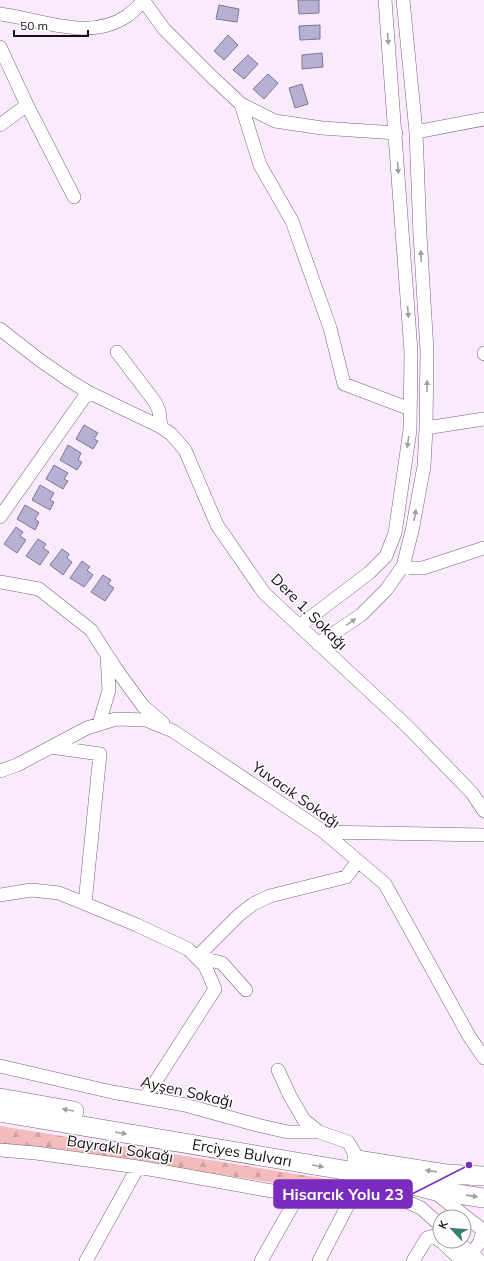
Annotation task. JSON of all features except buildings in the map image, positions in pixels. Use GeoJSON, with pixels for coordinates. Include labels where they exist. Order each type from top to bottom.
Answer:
{"type":"FeatureCollection","features":[{"type":"Feature","properties":{"kind":"highway","name":"Erciyes Bulvarı"},"geometry":{"type":"LineString","coordinates":[[0,1098],[354,1160],[446,1174],[484,1176]]}},
{"type":"Feature","properties":{"kind":"highway","name":"Erciyes Bulvarı"},"geometry":{"type":"LineString","coordinates":[[0,1112],[373,1176],[432,1190],[484,1198]]}},
{"type":"Feature","properties":{"kind":"street"},"geometry":{"type":"LineString","coordinates":[[299,626],[369,573],[386,556],[395,533],[410,430],[411,352],[385,0]]}},
{"type":"Feature","properties":{"kind":"street"},"geometry":{"type":"LineString","coordinates":[[318,644],[361,615],[386,590],[403,566],[412,532],[424,466],[427,350],[416,132],[402,0]]}},
{"type":"Feature","properties":{"kind":"street"},"geometry":{"type":"LineString","coordinates":[[0,14],[84,29],[107,25],[127,16],[143,1],[164,29],[241,104],[275,121],[322,128],[396,134]]}},
{"type":"Feature","properties":{"kind":"street"},"geometry":{"type":"LineString","coordinates":[[0,47],[27,105],[74,197]]}},
{"type":"Feature","properties":{"kind":"street"},"geometry":{"type":"LineString","coordinates":[[241,104],[260,165],[292,220],[330,328],[344,384],[410,409]]}},
{"type":"Feature","properties":{"kind":"street"},"geometry":{"type":"LineString","coordinates":[[0,125],[27,105]]}},
{"type":"Feature","properties":{"kind":"street"},"geometry":{"type":"LineString","coordinates":[[416,132],[484,119]]}},
{"type":"Feature","properties":{"kind":"street","name":"Dere 1. Sokağı"},"geometry":{"type":"LineString","coordinates":[[0,329],[40,361],[88,392],[161,427],[171,434],[185,450],[217,525],[264,593],[408,727],[472,793],[484,811]]}},
{"type":"Feature","properties":{"kind":"street"},"geometry":{"type":"LineString","coordinates":[[118,352],[155,402],[159,411],[161,427]]}},
{"type":"Feature","properties":{"kind":"street"},"geometry":{"type":"LineString","coordinates":[[0,516],[88,392]]}},
{"type":"Feature","properties":{"kind":"street"},"geometry":{"type":"LineString","coordinates":[[426,428],[484,419]]}},
{"type":"Feature","properties":{"kind":"street"},"geometry":{"type":"LineString","coordinates":[[403,566],[423,568],[484,548]]}},
{"type":"Feature","properties":{"kind":"street"},"geometry":{"type":"LineString","coordinates":[[0,582],[39,589],[91,630],[143,706],[173,731]]}},
{"type":"Feature","properties":{"kind":"street"},"geometry":{"type":"LineString","coordinates":[[99,724],[109,690],[107,654]]}},
{"type":"Feature","properties":{"kind":"street","name":"Yuvacık Sokağı"},"geometry":{"type":"LineString","coordinates":[[0,771],[17,765],[87,728],[116,719],[146,720],[173,731],[324,832],[385,884],[469,1036],[484,1058]]}},
{"type":"Feature","properties":{"kind":"street"},"geometry":{"type":"LineString","coordinates":[[51,747],[100,754],[85,903]]}},
{"type":"Feature","properties":{"kind":"street"},"geometry":{"type":"LineString","coordinates":[[324,832],[484,835]]}},
{"type":"Feature","properties":{"kind":"street"},"geometry":{"type":"LineString","coordinates":[[197,958],[238,916],[253,904],[270,896],[346,877],[358,861]]}},
{"type":"Feature","properties":{"kind":"street"},"geometry":{"type":"LineString","coordinates":[[0,895],[31,890],[59,893],[137,925],[188,949],[205,966],[216,989],[145,1098]]}},
{"type":"Feature","properties":{"kind":"street"},"geometry":{"type":"LineString","coordinates":[[197,958],[222,963],[246,990]]}},
{"type":"Feature","properties":{"kind":"street","name":"Ayşen Sokağı"},"geometry":{"type":"LineString","coordinates":[[0,1066],[112,1092],[185,1105],[288,1132],[320,1132],[348,1142],[354,1152],[354,1160]]}},
{"type":"Feature","properties":{"kind":"street"},"geometry":{"type":"LineString","coordinates":[[278,1070],[290,1096],[304,1120],[320,1132]]}},
{"type":"Feature","properties":{"kind":"street","name":"Bayraklı Sokağı"},"geometry":{"type":"LineString","coordinates":[[0,1150],[36,1153],[138,1167],[272,1191],[323,1196],[374,1195],[398,1198],[421,1208],[432,1218]]}},
{"type":"Feature","properties":{"kind":"street"},"geometry":{"type":"LineString","coordinates":[[86,1261],[138,1167]]}},
{"type":"Feature","properties":{"kind":"street"},"geometry":{"type":"LineString","coordinates":[[432,1190],[483,1230],[480,1242],[470,1259]]}},
{"type":"Feature","properties":{"kind":"street"},"geometry":{"type":"LineString","coordinates":[[261,1261],[299,1194]]}},
{"type":"Feature","properties":{"kind":"street"},"geometry":{"type":"LineString","coordinates":[[318,1261],[353,1196]]}},
{"type":"Feature","properties":{"kind":"street"},"geometry":{"type":"LineString","coordinates":[[413,1261],[427,1238],[432,1237]]}},
{"type":"Feature","properties":{"kind":"street"},"geometry":{"type":"LineString","coordinates":[[453,1249],[470,1259]]}},
{"type":"Feature","properties":{"kind":"street"},"geometry":{"type":"LineString","coordinates":[[463,1249],[470,1259]]}},
{"type":"Feature","properties":{"kind":"green space"},"geometry":{"type":"Polygon","coordinates":[[[0,1126],[370,1186],[371,1189],[339,1191],[309,1188],[171,1167],[0,1145],[0,1126]]]}},
{"type":"Feature","properties":{"kind":"place","name":"Hisarcık Yolu 23"},"geometry":{"type":"Point","coordinates":[469,1165]}}]}
